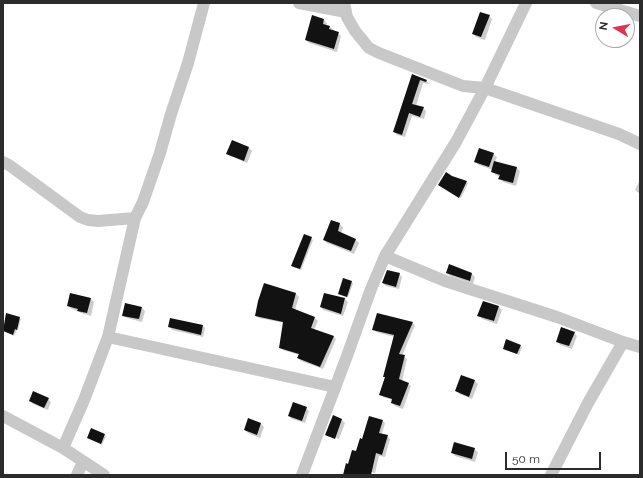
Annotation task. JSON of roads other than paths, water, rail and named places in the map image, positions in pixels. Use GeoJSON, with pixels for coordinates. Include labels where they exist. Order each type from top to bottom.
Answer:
{"type":"FeatureCollection","features":[{"type":"Feature","properties":{"kind":"street"},"geometry":{"type":"LineString","coordinates":[[63,448],[84,400],[108,337],[135,218],[143,202],[160,153],[170,114],[188,63],[204,3]]}},
{"type":"Feature","properties":{"kind":"street"},"geometry":{"type":"LineString","coordinates":[[299,3],[345,8],[346,17],[355,31],[369,48],[379,53],[463,86],[485,88],[619,134],[640,144]]}},
{"type":"Feature","properties":{"kind":"street"},"geometry":{"type":"LineString","coordinates":[[302,475],[371,289],[385,256],[456,142],[485,88],[526,3]]}},
{"type":"Feature","properties":{"kind":"street"},"geometry":{"type":"LineString","coordinates":[[596,3],[640,16]]}},
{"type":"Feature","properties":{"kind":"street"},"geometry":{"type":"LineString","coordinates":[[3,162],[15,169],[80,217],[98,221],[135,218]]}},
{"type":"Feature","properties":{"kind":"street"},"geometry":{"type":"LineString","coordinates":[[385,256],[445,281],[557,317],[640,348]]}},
{"type":"Feature","properties":{"kind":"street"},"geometry":{"type":"LineString","coordinates":[[108,337],[335,387]]}},
{"type":"Feature","properties":{"kind":"street"},"geometry":{"type":"LineString","coordinates":[[551,475],[588,403],[623,342]]}},
{"type":"Feature","properties":{"kind":"street"},"geometry":{"type":"LineString","coordinates":[[3,416],[63,448],[104,475]]}},
{"type":"Feature","properties":{"kind":"street"},"geometry":{"type":"LineString","coordinates":[[77,475],[84,462]]}}]}
